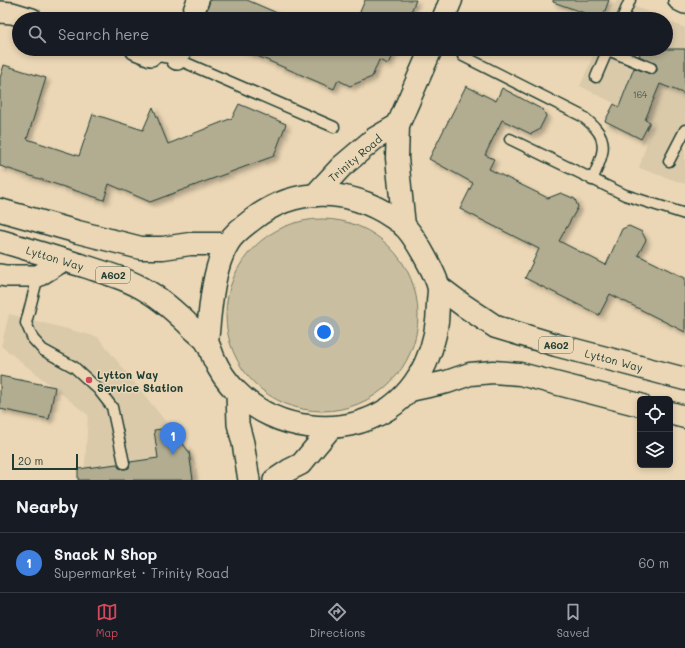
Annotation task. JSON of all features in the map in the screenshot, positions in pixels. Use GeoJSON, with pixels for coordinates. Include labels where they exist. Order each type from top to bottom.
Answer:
{"type":"FeatureCollection","features":[{"type":"Feature","properties":{"kind":"main road"},"geometry":{"type":"LineString","coordinates":[[446,12],[452,0]]}},
{"type":"Feature","properties":{"kind":"main road","name":"Trinity Road"},"geometry":{"type":"LineString","coordinates":[[404,226],[397,158],[398,125],[428,56]]}},
{"type":"Feature","properties":{"kind":"main road","name":"Trinity Road"},"geometry":{"type":"LineString","coordinates":[[315,195],[341,167],[374,139],[398,125]]}},
{"type":"Feature","properties":{"kind":"main road","name":"Lytton Way"},"geometry":{"type":"LineString","coordinates":[[0,241],[115,276],[144,289],[162,300],[207,343],[224,377],[237,392],[266,412],[294,424],[311,427],[332,427],[352,424],[372,418],[390,407],[410,390],[431,351],[438,312],[438,287],[417,242],[404,226],[383,212],[353,199],[339,196],[315,195],[292,198],[266,210],[235,234],[227,244],[214,285],[207,343]]}},
{"type":"Feature","properties":{"kind":"main road"},"geometry":{"type":"LineString","coordinates":[[0,210],[141,248],[163,248],[190,244],[227,244]]}},
{"type":"Feature","properties":{"kind":"main road","name":"Lytton Way"},"geometry":{"type":"LineString","coordinates":[[438,287],[496,327],[556,345],[685,379]]}},
{"type":"Feature","properties":{"kind":"main road","name":"Lytton Way"},"geometry":{"type":"LineString","coordinates":[[410,390],[447,382],[470,374],[493,372],[520,374],[637,404]]}},
{"type":"Feature","properties":{"kind":"main road"},"geometry":{"type":"LineString","coordinates":[[673,414],[685,417]]}},
{"type":"Feature","properties":{"kind":"street"},"geometry":{"type":"LineString","coordinates":[[194,12],[198,0]]}},
{"type":"Feature","properties":{"kind":"street"},"geometry":{"type":"LineString","coordinates":[[679,0],[685,3]]}},
{"type":"Feature","properties":{"kind":"street"},"geometry":{"type":"LineString","coordinates":[[0,12],[12,13]]}},
{"type":"Feature","properties":{"kind":"street"},"geometry":{"type":"LineString","coordinates":[[0,275],[36,285],[64,260]]}},
{"type":"Feature","properties":{"kind":"street"},"geometry":{"type":"LineString","coordinates":[[237,392],[238,424],[243,443],[249,480]]}},
{"type":"Feature","properties":{"kind":"street"},"geometry":{"type":"LineString","coordinates":[[274,480],[301,464],[332,427]]}},
{"type":"Feature","properties":{"kind":"lane"},"geometry":{"type":"LineString","coordinates":[[625,12],[630,0]]}},
{"type":"Feature","properties":{"kind":"lane"},"geometry":{"type":"LineString","coordinates":[[183,56],[334,127]]}},
{"type":"Feature","properties":{"kind":"lane"},"geometry":{"type":"LineString","coordinates":[[463,56],[582,116],[597,130],[603,141],[603,153],[592,180]]}},
{"type":"Feature","properties":{"kind":"lane"},"geometry":{"type":"LineString","coordinates":[[596,77],[605,56]]}},
{"type":"Feature","properties":{"kind":"lane"},"geometry":{"type":"LineString","coordinates":[[624,56],[651,68]]}},
{"type":"Feature","properties":{"kind":"lane"},"geometry":{"type":"LineString","coordinates":[[670,161],[685,130]]}},
{"type":"Feature","properties":{"kind":"lane"},"geometry":{"type":"LineString","coordinates":[[510,139],[625,195],[685,214]]}},
{"type":"Feature","properties":{"kind":"lane"},"geometry":{"type":"LineString","coordinates":[[36,285],[26,323],[33,339],[43,350],[74,367],[98,389],[112,407],[124,463]]}},
{"type":"Feature","properties":{"kind":"shaded area"},"geometry":{"type":"Polygon","coordinates":[[[617,0],[620,0],[648,12],[612,12],[617,0]]]}},
{"type":"Feature","properties":{"kind":"shaded area"},"geometry":{"type":"Polygon","coordinates":[[[673,23],[685,28],[685,184],[639,168],[653,123],[580,86],[593,56],[673,56],[673,23]]]}},
{"type":"Feature","properties":{"kind":"shaded area"},"geometry":{"type":"Polygon","coordinates":[[[313,219],[331,219],[359,226],[375,235],[390,247],[402,262],[411,278],[418,306],[418,324],[411,352],[402,368],[390,383],[375,395],[359,404],[331,411],[313,411],[294,407],[277,400],[261,389],[248,376],[237,360],[230,343],[226,324],[226,306],[230,287],[237,270],[248,254],[261,241],[277,230],[294,223],[313,219]]]}},
{"type":"Feature","properties":{"kind":"shaded area","name":"Lytton Way Service Station"},"geometry":{"type":"Polygon","coordinates":[[[9,314],[98,337],[190,452],[196,464],[199,480],[84,480],[88,415],[1,346],[9,314]]]}},
{"type":"Feature","properties":{"kind":"building"},"geometry":{"type":"Polygon","coordinates":[[[210,0],[247,0],[275,12],[206,12],[210,0]]]}},
{"type":"Feature","properties":{"kind":"building"},"geometry":{"type":"Polygon","coordinates":[[[365,0],[416,0],[411,12],[360,12],[365,0]]]}},
{"type":"Feature","properties":{"kind":"building"},"geometry":{"type":"Polygon","coordinates":[[[553,0],[609,0],[605,12],[582,12],[553,2],[553,0]]]}},
{"type":"Feature","properties":{"kind":"building"},"geometry":{"type":"Polygon","coordinates":[[[673,49],[685,49],[685,94],[660,84],[645,120],[650,122],[641,139],[605,121],[614,104],[619,107],[634,68],[651,74],[657,71],[656,64],[639,56],[673,56],[673,49]]]}},
{"type":"Feature","properties":{"kind":"building"},"geometry":{"type":"Polygon","coordinates":[[[257,56],[392,56],[388,64],[379,60],[372,77],[350,86],[338,80],[334,89],[257,56]]]}},
{"type":"Feature","properties":{"kind":"building"},"geometry":{"type":"Polygon","coordinates":[[[4,65],[46,78],[27,139],[79,156],[93,114],[143,130],[153,107],[168,144],[232,118],[239,104],[286,124],[274,156],[150,202],[109,184],[104,200],[0,166],[0,78],[4,65]]]}},
{"type":"Feature","properties":{"kind":"building"},"geometry":{"type":"Polygon","coordinates":[[[466,86],[496,101],[502,88],[543,110],[546,116],[539,130],[531,134],[502,120],[485,155],[494,159],[489,169],[548,198],[561,193],[575,199],[578,207],[559,241],[606,265],[622,229],[629,226],[642,232],[646,240],[638,255],[685,278],[685,332],[610,294],[599,315],[525,278],[539,249],[460,209],[473,183],[429,159],[466,86]]]}},
{"type":"Feature","properties":{"kind":"building"},"geometry":{"type":"Polygon","coordinates":[[[0,376],[55,387],[49,419],[0,409],[0,376]]]}},
{"type":"Feature","properties":{"kind":"building"},"geometry":{"type":"Polygon","coordinates":[[[171,428],[189,452],[193,480],[78,480],[78,469],[117,464],[119,468],[125,469],[129,468],[130,462],[158,458],[154,430],[171,428]]]}},
{"type":"Feature","properties":{"kind":"place","name":"Lytton Way Service Station"},"geometry":{"type":"Point","coordinates":[89,380]}},
{"type":"Feature","properties":{"kind":"place","name":"Snack N Shop"},"geometry":{"type":"Point","coordinates":[173,455]}}]}
